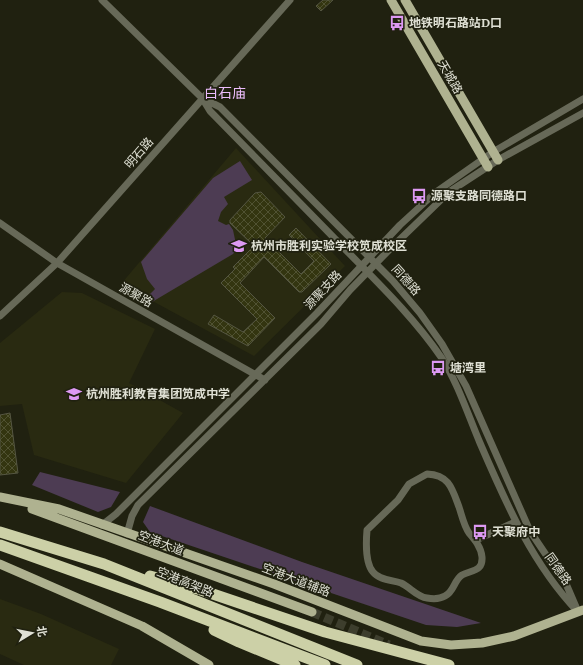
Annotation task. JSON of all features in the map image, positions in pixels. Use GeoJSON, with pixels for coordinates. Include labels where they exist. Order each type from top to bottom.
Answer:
{"type":"FeatureCollection","features":[{"type":"Feature","properties":{"kind":"highway","name":"空港高架路"},"geometry":{"type":"LineString","coordinates":[[0,532],[104,564],[357,665]]}},
{"type":"Feature","properties":{"kind":"highway"},"geometry":{"type":"LineString","coordinates":[[0,545],[160,602],[324,665]]}},
{"type":"Feature","properties":{"kind":"highway"},"geometry":{"type":"LineString","coordinates":[[104,564],[201,590],[325,632],[449,665]]}},
{"type":"Feature","properties":{"kind":"highway"},"geometry":{"type":"LineString","coordinates":[[160,602],[239,642],[295,665]]}},
{"type":"Feature","properties":{"kind":"main road","name":"天城路"},"geometry":{"type":"LineString","coordinates":[[390,0],[486,163]]}},
{"type":"Feature","properties":{"kind":"main road","name":"天城路"},"geometry":{"type":"LineString","coordinates":[[405,0],[495,156]]}},
{"type":"Feature","properties":{"kind":"main road","name":"空港大道辅路"},"geometry":{"type":"LineString","coordinates":[[0,498],[59,509],[127,534],[274,584],[421,641],[451,645],[482,643],[514,636],[580,611]]}},
{"type":"Feature","properties":{"kind":"main road","name":"空港大道"},"geometry":{"type":"LineString","coordinates":[[0,498],[59,517],[312,612]]}},
{"type":"Feature","properties":{"kind":"main road"},"geometry":{"type":"LineString","coordinates":[[0,564],[142,626],[209,665]]}},
{"type":"Feature","properties":{"kind":"main road"},"geometry":{"type":"LineString","coordinates":[[173,643],[201,665]]}},
{"type":"Feature","properties":{"kind":"street","name":"同德路"},"geometry":{"type":"LineString","coordinates":[[102,0],[202,98],[210,111],[368,272],[416,324],[442,358],[460,393],[515,522],[535,556],[564,598],[580,611]]}},
{"type":"Feature","properties":{"kind":"street","name":"明石路"},"geometry":{"type":"LineString","coordinates":[[0,316],[57,263],[290,0]]}},
{"type":"Feature","properties":{"kind":"street","name":"同德路"},"geometry":{"type":"LineString","coordinates":[[202,98],[220,108],[376,264],[420,313],[442,344],[466,386],[530,531],[567,586],[580,611]]}},
{"type":"Feature","properties":{"kind":"street","name":"源聚支路"},"geometry":{"type":"LineString","coordinates":[[127,534],[132,516],[138,506],[321,324],[368,272],[449,192],[495,156],[583,99]]}},
{"type":"Feature","properties":{"kind":"street","name":"源聚支路"},"geometry":{"type":"LineString","coordinates":[[495,156],[583,113]]}},
{"type":"Feature","properties":{"kind":"street","name":"源聚支路"},"geometry":{"type":"LineString","coordinates":[[102,525],[116,514],[317,313],[361,265],[436,192],[486,163]]}},
{"type":"Feature","properties":{"kind":"street","name":"源聚路"},"geometry":{"type":"LineString","coordinates":[[0,223],[57,263],[265,380]]}},
{"type":"Feature","properties":{"kind":"street"},"geometry":{"type":"LineString","coordinates":[[426,474],[436,474],[445,478],[453,489],[469,532],[476,540],[482,557],[480,566],[477,570],[462,575],[451,592],[437,599],[420,596],[400,583],[380,577],[370,568],[367,549],[367,530],[398,500],[409,484],[426,474]]}},
{"type":"Feature","properties":{"kind":"street"},"geometry":{"type":"LineString","coordinates":[[476,540],[515,522]]}},
{"type":"Feature","properties":{"kind":"shaded area","name":"杭州市胜利实验学校笕成校区"},"geometry":{"type":"Polygon","coordinates":[[[236,148],[345,266],[254,356],[121,284],[236,148]]]}},
{"type":"Feature","properties":{"kind":"shaded area"},"geometry":{"type":"Polygon","coordinates":[[[240,161],[252,180],[224,197],[228,204],[221,212],[218,221],[226,225],[229,224],[233,230],[237,249],[233,254],[152,302],[146,298],[155,289],[147,279],[141,262],[213,178],[240,161]]]}},
{"type":"Feature","properties":{"kind":"shaded area","name":"杭州胜利教育集团笕成中学"},"geometry":{"type":"Polygon","coordinates":[[[62,292],[82,293],[155,329],[129,383],[183,413],[126,483],[34,455],[22,404],[0,406],[0,343],[62,292]]]}},
{"type":"Feature","properties":{"kind":"shaded area"},"geometry":{"type":"Polygon","coordinates":[[[40,472],[120,492],[111,507],[98,512],[32,485],[40,472]]]}},
{"type":"Feature","properties":{"kind":"shaded area"},"geometry":{"type":"Polygon","coordinates":[[[150,506],[302,562],[481,623],[457,627],[426,625],[150,532],[143,522],[150,506]]]}},
{"type":"Feature","properties":{"kind":"shaded area"},"geometry":{"type":"Polygon","coordinates":[[[0,599],[41,614],[119,649],[111,665],[24,665],[0,654],[0,599]]]}},
{"type":"Feature","properties":{"kind":"building"},"geometry":{"type":"Polygon","coordinates":[[[323,0],[333,0],[321,11],[316,6],[323,0]]]}},
{"type":"Feature","properties":{"kind":"building"},"geometry":{"type":"Polygon","coordinates":[[[261,192],[285,217],[265,238],[301,274],[314,261],[289,235],[296,228],[331,264],[302,292],[299,292],[264,257],[240,283],[275,318],[248,346],[208,324],[214,315],[243,332],[257,319],[221,283],[235,269],[233,267],[254,246],[230,223],[230,220],[255,193],[261,192]]]}},
{"type":"Feature","properties":{"kind":"building"},"geometry":{"type":"Polygon","coordinates":[[[10,413],[18,473],[0,475],[0,415],[10,413]]]}},
{"type":"Feature","properties":{"kind":"tunnel"},"geometry":{"type":"LineString","coordinates":[[312,612],[389,645]]}},
{"type":"Feature","properties":{"kind":"place","name":"地铁明石路站D口"},"geometry":{"type":"Point","coordinates":[397,23]}},
{"type":"Feature","properties":{"kind":"place","name":"源聚支路同德路口"},"geometry":{"type":"Point","coordinates":[419,196]}},
{"type":"Feature","properties":{"kind":"place","name":"杭州市胜利实验学校笕成校区"},"geometry":{"type":"Point","coordinates":[239,246]}},
{"type":"Feature","properties":{"kind":"place","name":"塘湾里"},"geometry":{"type":"Point","coordinates":[438,368]}},
{"type":"Feature","properties":{"kind":"place","name":"杭州胜利教育集团笕成中学"},"geometry":{"type":"Point","coordinates":[74,394]}},
{"type":"Feature","properties":{"kind":"place","name":"天聚府中"},"geometry":{"type":"Point","coordinates":[480,532]}},
{"type":"Feature","properties":{"kind":"district","name":"白石庙"},"geometry":{"type":"Point","coordinates":[225,93]}}]}
